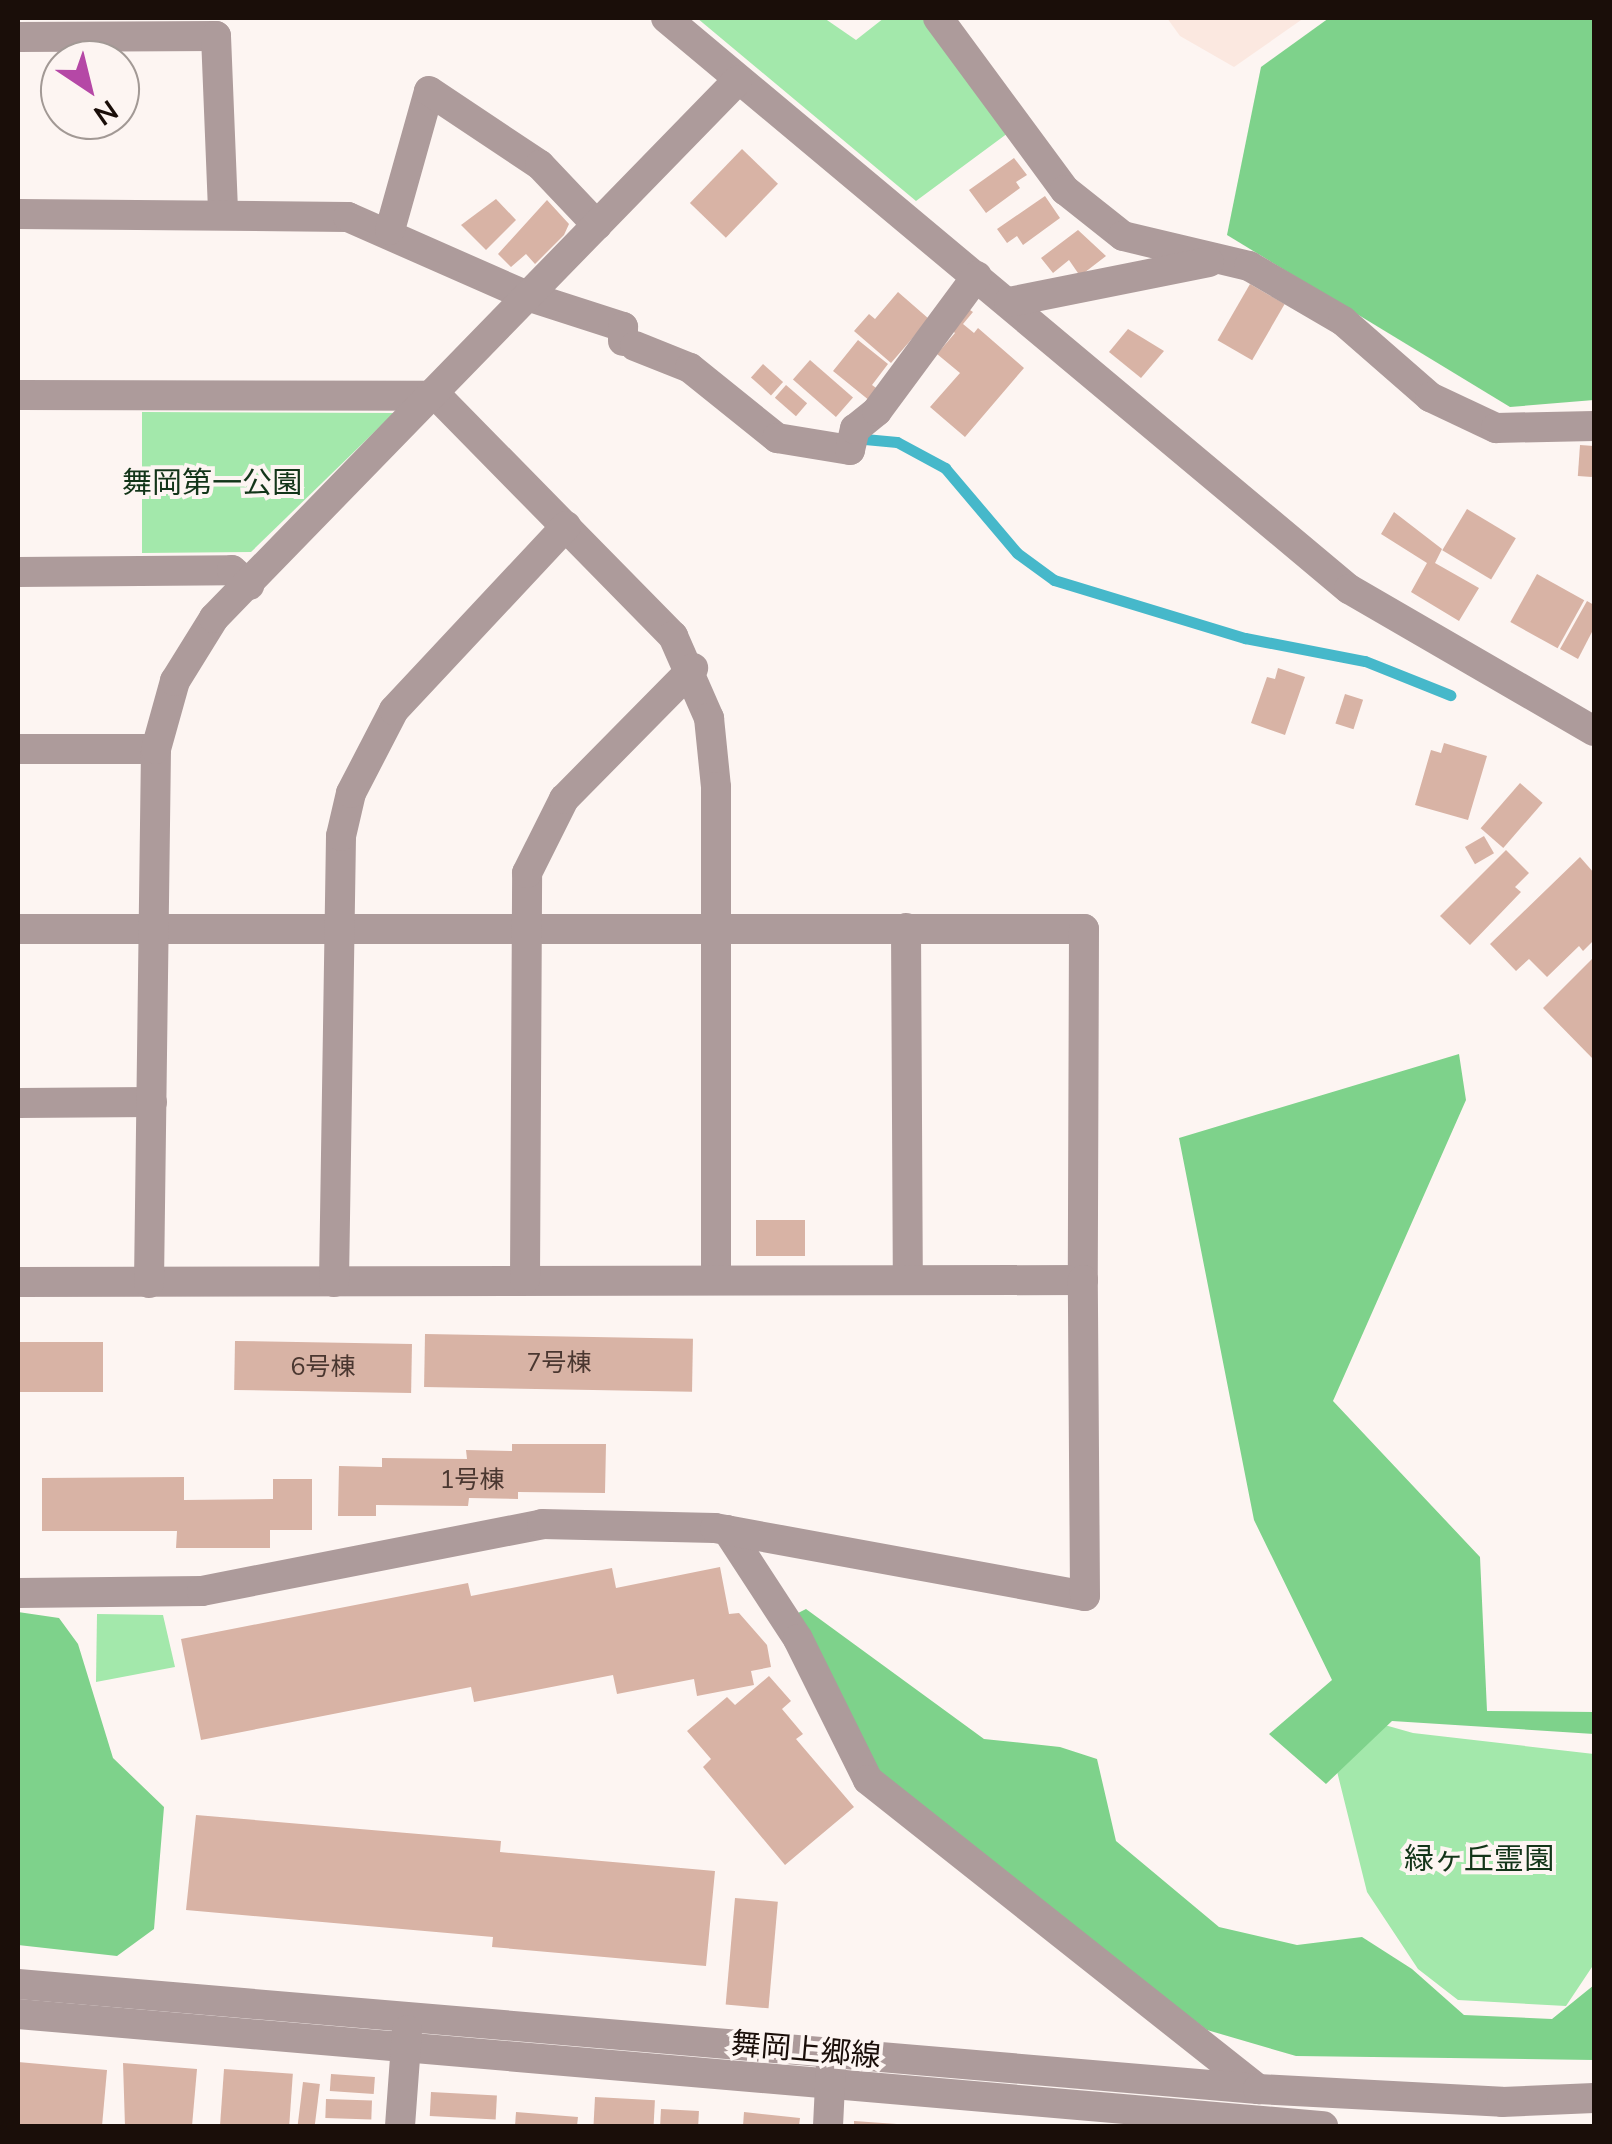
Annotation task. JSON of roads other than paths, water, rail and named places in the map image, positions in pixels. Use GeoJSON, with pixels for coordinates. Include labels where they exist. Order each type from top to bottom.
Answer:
{"type":"FeatureCollection","features":[{"type":"Feature","properties":{"kind":"street"},"geometry":{"type":"LineString","coordinates":[[666,18],[1349,589],[1594,731]]}},
{"type":"Feature","properties":{"kind":"street"},"geometry":{"type":"LineString","coordinates":[[938,18],[1065,190],[1123,236],[1249,266],[1343,322],[1430,397],[1496,428],[1594,426]]}},
{"type":"Feature","properties":{"kind":"street"},"geometry":{"type":"LineString","coordinates":[[18,37],[216,36],[223,214]]}},
{"type":"Feature","properties":{"kind":"street"},"geometry":{"type":"LineString","coordinates":[[148,1283],[156,748],[175,681],[214,618],[437,396],[527,296],[737,81]]}},
{"type":"Feature","properties":{"kind":"street"},"geometry":{"type":"LineString","coordinates":[[390,230],[428,92],[540,165],[597,224]]}},
{"type":"Feature","properties":{"kind":"street"},"geometry":{"type":"LineString","coordinates":[[18,214],[348,217],[390,230],[690,368],[777,438],[850,450],[855,428],[877,411],[977,276]]}},
{"type":"Feature","properties":{"kind":"street"},"geometry":{"type":"LineString","coordinates":[[1009,302],[1222,260]]}},
{"type":"Feature","properties":{"kind":"street"},"geometry":{"type":"LineString","coordinates":[[18,396],[437,396],[674,636],[693,668],[709,718],[716,788],[716,1277]]}},
{"type":"Feature","properties":{"kind":"street"},"geometry":{"type":"LineString","coordinates":[[334,1282],[341,836],[368,750],[394,710],[566,526]]}},
{"type":"Feature","properties":{"kind":"street"},"geometry":{"type":"LineString","coordinates":[[18,572],[232,570],[249,585]]}},
{"type":"Feature","properties":{"kind":"street"},"geometry":{"type":"LineString","coordinates":[[525,1279],[527,873],[564,799],[693,668]]}},
{"type":"Feature","properties":{"kind":"street"},"geometry":{"type":"LineString","coordinates":[[18,749],[156,748]]}},
{"type":"Feature","properties":{"kind":"street"},"geometry":{"type":"LineString","coordinates":[[18,929],[713,924],[1084,929],[1082,1280],[1086,1596],[727,1530],[542,1524],[202,1591],[18,1593]]}},
{"type":"Feature","properties":{"kind":"street"},"geometry":{"type":"LineString","coordinates":[[906,928],[908,1278]]}},
{"type":"Feature","properties":{"kind":"street"},"geometry":{"type":"LineString","coordinates":[[18,1104],[152,1102]]}},
{"type":"Feature","properties":{"kind":"street"},"geometry":{"type":"LineString","coordinates":[[18,1282],[716,1277],[1082,1280]]}},
{"type":"Feature","properties":{"kind":"street"},"geometry":{"type":"LineString","coordinates":[[727,1530],[798,1639],[868,1780],[1261,2089],[1262,2124]]}},
{"type":"Feature","properties":{"kind":"street","name":"舞岡上郷線"},"geometry":{"type":"LineString","coordinates":[[18,1984],[1261,2089],[1502,2102],[1548,2112],[1594,2098]]}},
{"type":"Feature","properties":{"kind":"street","name":"舞岡上郷線"},"geometry":{"type":"LineString","coordinates":[[18,2014],[831,2082],[1262,2124],[1323,2126]]}},
{"type":"Feature","properties":{"kind":"street"},"geometry":{"type":"LineString","coordinates":[[400,2126],[408,2014]]}},
{"type":"Feature","properties":{"kind":"street"},"geometry":{"type":"LineString","coordinates":[[828,2126],[831,2051]]}},
{"type":"Feature","properties":{"kind":"waterway"},"geometry":{"type":"LineString","coordinates":[[854,438],[897,442],[945,468],[1017,553],[1054,580],[1245,638],[1365,661],[1450,695]]}},
{"type":"Feature","properties":{"kind":"park label","name":"舞岡第一公園"},"geometry":{"type":"Point","coordinates":[212,482]}},
{"type":"Feature","properties":{"kind":"park label","name":"緑ヶ丘霊園"},"geometry":{"type":"Point","coordinates":[1479,1858]}}]}
